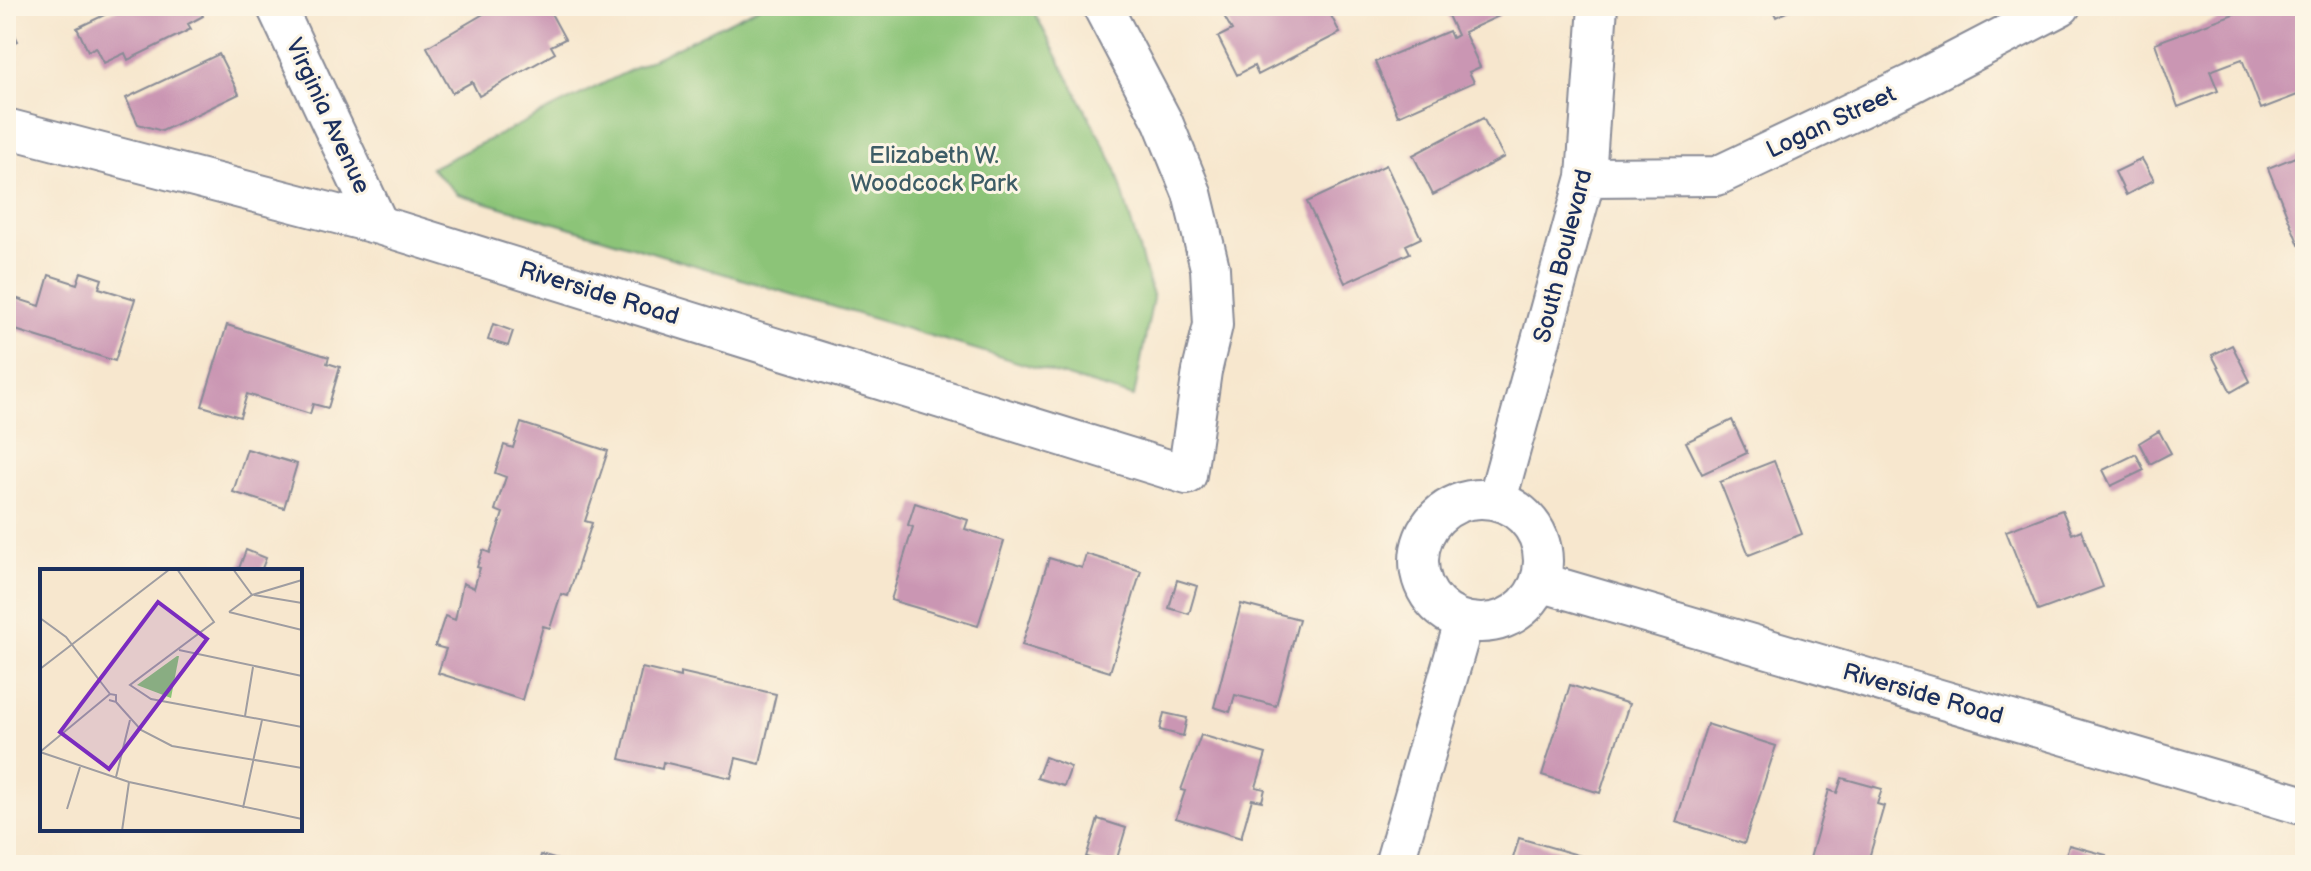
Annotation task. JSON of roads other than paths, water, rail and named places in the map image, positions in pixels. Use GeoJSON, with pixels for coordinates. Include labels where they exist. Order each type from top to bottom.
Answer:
{"type":"FeatureCollection","features":[{"type":"Feature","properties":{"kind":"street","name":"Virginia Avenue"},"geometry":{"type":"LineString","coordinates":[[276,6],[379,225]]}},
{"type":"Feature","properties":{"kind":"street","name":"Riverside Road"},"geometry":{"type":"LineString","coordinates":[[6,128],[379,225],[1187,475],[1202,371],[1213,325],[1210,268],[1192,193],[1163,122],[1102,6]]}},
{"type":"Feature","properties":{"kind":"street","name":"South Boulevard"},"geometry":{"type":"LineString","coordinates":[[1497,500],[1586,177],[1598,6]]}},
{"type":"Feature","properties":{"kind":"street","name":"Logan Street"},"geometry":{"type":"LineString","coordinates":[[1586,177],[1717,176],[1911,84],[2061,6]]}},
{"type":"Feature","properties":{"kind":"street"},"geometry":{"type":"LineString","coordinates":[[1479,499],[1497,500],[1517,510],[1531,524],[1543,557],[1540,582],[1532,599],[1518,612],[1501,621],[1482,625],[1464,622],[1446,614],[1427,592],[1419,565],[1420,546],[1428,528],[1442,513],[1459,503],[1479,499]]}},
{"type":"Feature","properties":{"kind":"street","name":"Riverside Road"},"geometry":{"type":"LineString","coordinates":[[1540,582],[2305,806]]}},
{"type":"Feature","properties":{"kind":"street"},"geometry":{"type":"LineString","coordinates":[[1394,865],[1464,622]]}},
{"type":"Feature","properties":{"kind":"park label","name":"Elizabeth W. Woodcock Park"},"geometry":{"type":"Point","coordinates":[934,169]}}]}
